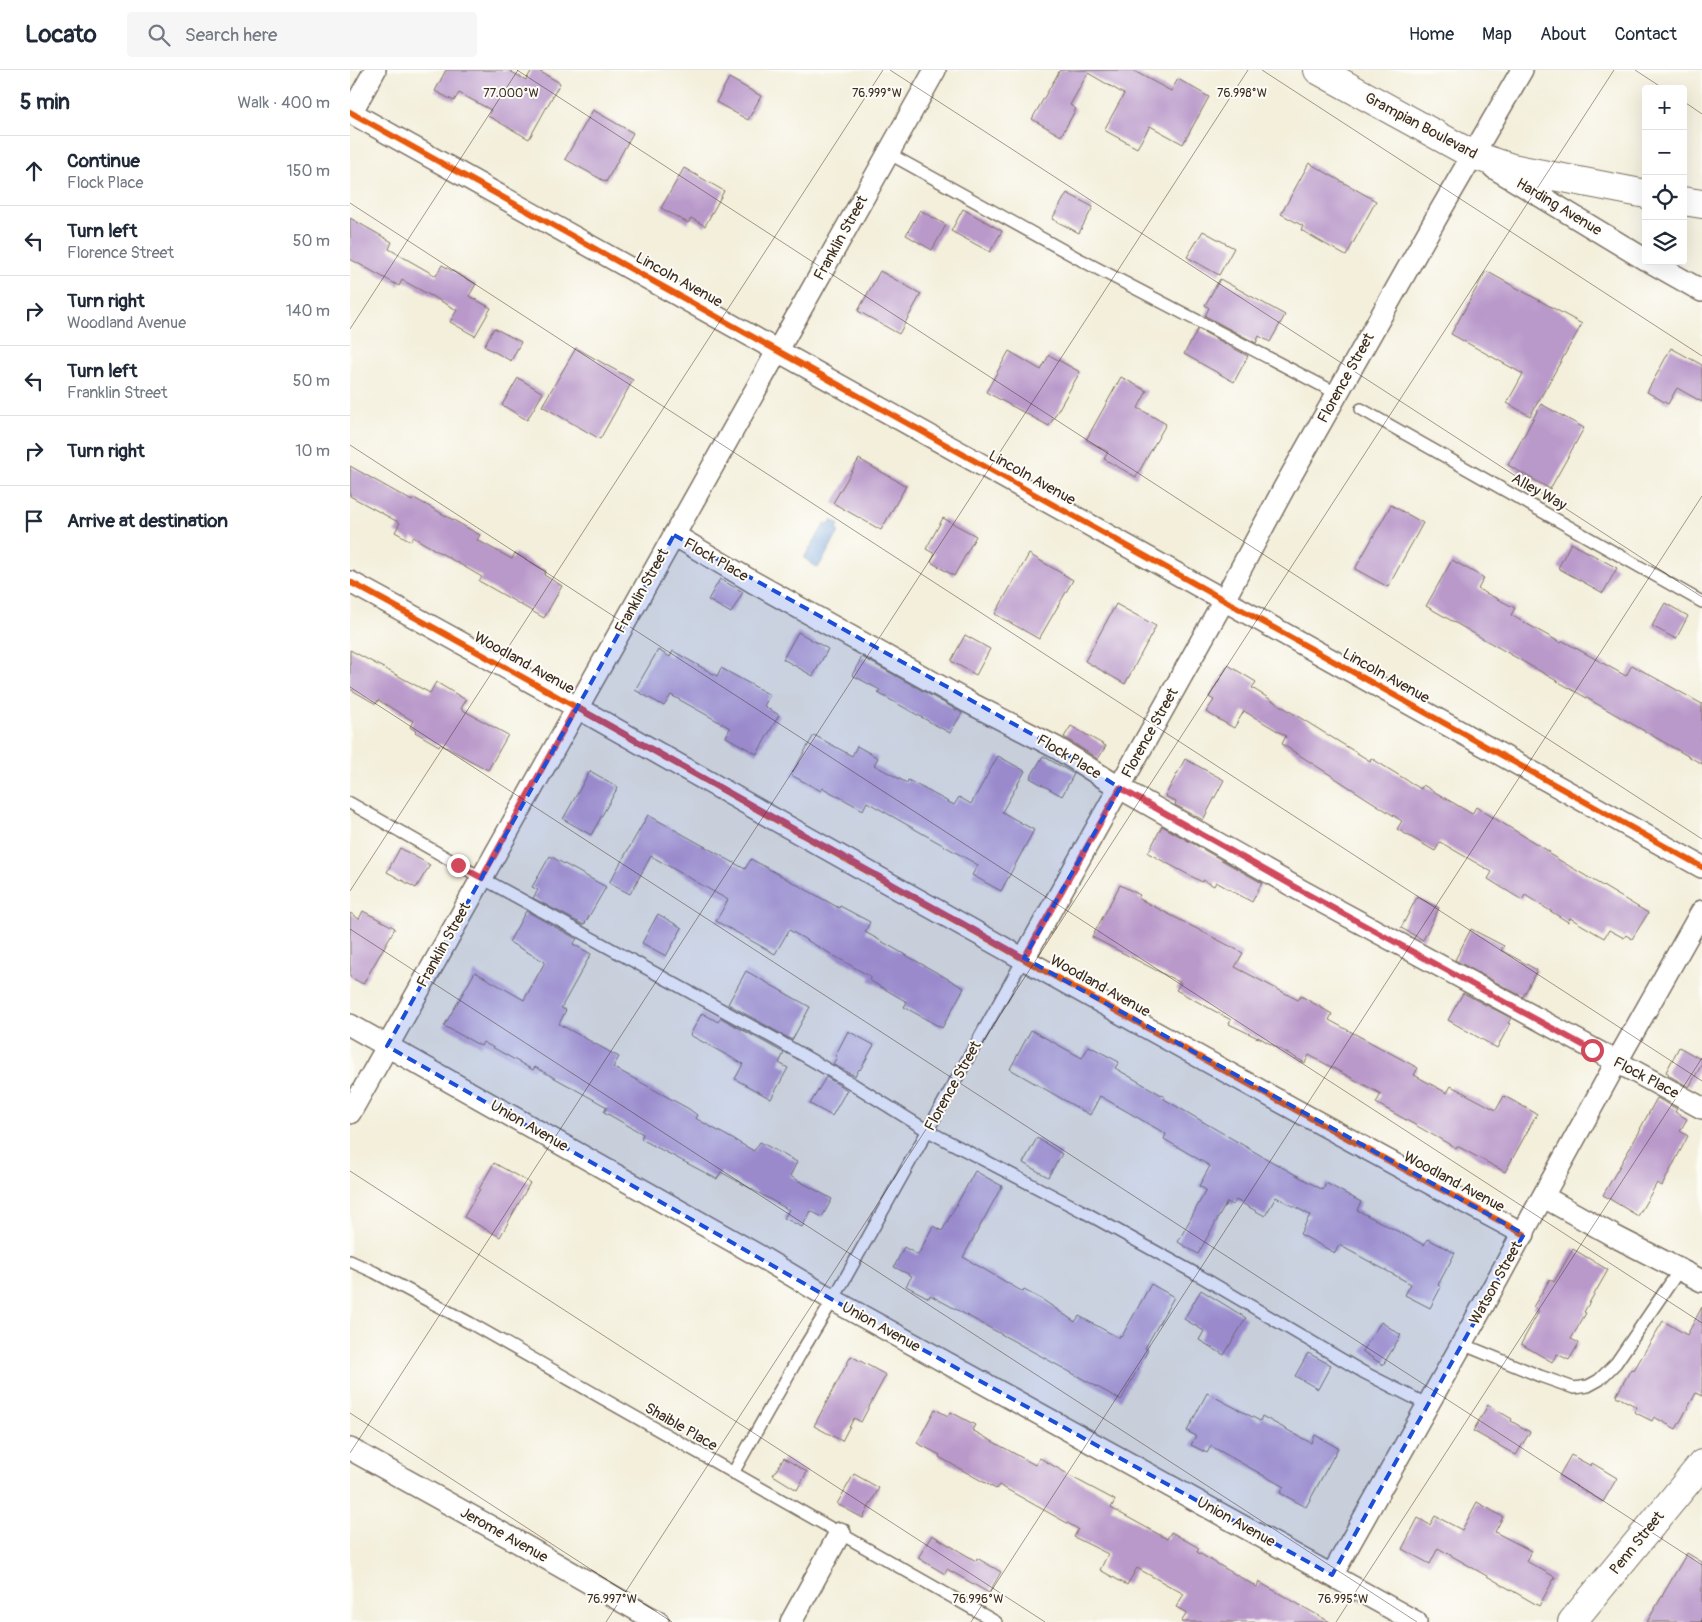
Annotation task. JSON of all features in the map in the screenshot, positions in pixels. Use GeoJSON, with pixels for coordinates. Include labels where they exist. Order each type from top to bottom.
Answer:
{"type":"FeatureCollection","features":[{"type":"Feature","properties":{"kind":"street"},"geometry":{"type":"LineString","coordinates":[[351,112],[375,70]]}},
{"type":"Feature","properties":{"kind":"street","name":"Franklin Street"},"geometry":{"type":"LineString","coordinates":[[350,1113],[935,70]]}},
{"type":"Feature","properties":{"kind":"street","name":"Grampian Boulevard"},"geometry":{"type":"LineString","coordinates":[[1318,70],[1473,155],[1512,168],[1642,193]]}},
{"type":"Feature","properties":{"kind":"street","name":"Florence Street"},"geometry":{"type":"LineString","coordinates":[[1024,958],[1224,600],[1284,488],[1522,70]]}},
{"type":"Feature","properties":{"kind":"street","name":"Lincoln Avenue"},"geometry":{"type":"LineString","coordinates":[[351,112],[1702,867]]}},
{"type":"Feature","properties":{"kind":"street","name":"Harding Avenue"},"geometry":{"type":"LineString","coordinates":[[1473,155],[1642,257]]}},
{"type":"Feature","properties":{"kind":"street"},"geometry":{"type":"LineString","coordinates":[[1687,202],[1702,204]]}},
{"type":"Feature","properties":{"kind":"street","name":"Harding Avenue"},"geometry":{"type":"LineString","coordinates":[[1656,265],[1702,291]]}},
{"type":"Feature","properties":{"kind":"street","name":"Flock Place"},"geometry":{"type":"LineString","coordinates":[[674,535],[752,582],[968,702],[1057,748],[1120,788],[1302,891],[1702,1108]]}},
{"type":"Feature","properties":{"kind":"street","name":"Woodland Avenue"},"geometry":{"type":"LineString","coordinates":[[350,582],[1524,1234]]}},
{"type":"Feature","properties":{"kind":"street","name":"Watson Street"},"geometry":{"type":"LineString","coordinates":[[1332,1575],[1524,1234],[1616,1063],[1702,911]]}},
{"type":"Feature","properties":{"kind":"street","name":"Union Avenue"},"geometry":{"type":"LineString","coordinates":[[350,1025],[834,1300],[1416,1622]]}},
{"type":"Feature","properties":{"kind":"street"},"geometry":{"type":"LineString","coordinates":[[1544,1197],[1614,1236],[1702,1281]]}},
{"type":"Feature","properties":{"kind":"street","name":"Jerome Avenue"},"geometry":{"type":"LineString","coordinates":[[350,1449],[658,1622]]}},
{"type":"Feature","properties":{"kind":"street","name":"Penn Street"},"geometry":{"type":"LineString","coordinates":[[1572,1622],[1702,1464]]}},
{"type":"Feature","properties":{"kind":"street"},"geometry":{"type":"LineString","coordinates":[[791,1622],[840,1533]]}},
{"type":"Feature","properties":{"kind":"lane"},"geometry":{"type":"LineString","coordinates":[[888,153],[1081,260],[1338,394]]}},
{"type":"Feature","properties":{"kind":"lane","name":"Alley Way"},"geometry":{"type":"LineString","coordinates":[[1361,409],[1702,602]]}},
{"type":"Feature","properties":{"kind":"lane"},"geometry":{"type":"LineString","coordinates":[[350,803],[482,878],[777,1040],[928,1131],[1200,1276],[1363,1372],[1428,1405]]}},
{"type":"Feature","properties":{"kind":"lane","name":"Florence Street"},"geometry":{"type":"LineString","coordinates":[[733,1473],[802,1351],[834,1300],[1024,958]]}},
{"type":"Feature","properties":{"kind":"lane","name":"Shaible Place"},"geometry":{"type":"LineString","coordinates":[[350,1261],[470,1323],[996,1622]]}},
{"type":"Feature","properties":{"kind":"lane"},"geometry":{"type":"LineString","coordinates":[[1462,1344],[1574,1388],[1588,1386],[1599,1380],[1616,1363],[1680,1269]]}},
{"type":"Feature","properties":{"kind":"highlighted area"},"geometry":{"type":"Polygon","coordinates":[[[674,535],[1057,748],[1120,788],[1024,958],[1524,1234],[1332,1575],[833,1300],[387,1046],[674,535]]]}},
{"type":"Feature","properties":{"kind":"water"},"geometry":{"type":"Polygon","coordinates":[[[832,520],[839,525],[837,530],[839,532],[818,568],[804,558],[825,523],[829,525],[832,520]]]}},
{"type":"Feature","properties":{"kind":"building"},"geometry":{"type":"Polygon","coordinates":[[[446,70],[508,70],[526,80],[532,70],[537,70],[560,83],[529,139],[488,116],[491,110],[459,93],[454,101],[435,91],[446,70]]]}},
{"type":"Feature","properties":{"kind":"building"},"geometry":{"type":"Polygon","coordinates":[[[1060,70],[1132,70],[1171,91],[1178,79],[1209,97],[1183,144],[1150,126],[1137,148],[1104,130],[1124,94],[1088,73],[1070,105],[1076,109],[1061,136],[1032,119],[1060,70]]]}},
{"type":"Feature","properties":{"kind":"building"},"geometry":{"type":"Polygon","coordinates":[[[729,78],[761,96],[748,120],[716,102],[729,78]]]}},
{"type":"Feature","properties":{"kind":"building"},"geometry":{"type":"Polygon","coordinates":[[[593,110],[633,133],[606,182],[565,159],[593,110]]]}},
{"type":"Feature","properties":{"kind":"building"},"geometry":{"type":"Polygon","coordinates":[[[1309,163],[1376,201],[1346,256],[1301,230],[1303,226],[1281,214],[1309,163]]]}},
{"type":"Feature","properties":{"kind":"building"},"geometry":{"type":"Polygon","coordinates":[[[684,168],[724,191],[705,226],[691,218],[688,223],[661,208],[684,168]]]}},
{"type":"Feature","properties":{"kind":"building"},"geometry":{"type":"Polygon","coordinates":[[[1067,193],[1093,207],[1079,233],[1052,219],[1067,193]]]}},
{"type":"Feature","properties":{"kind":"building"},"geometry":{"type":"Polygon","coordinates":[[[963,209],[1002,231],[990,252],[951,231],[963,209]]]}},
{"type":"Feature","properties":{"kind":"building"},"geometry":{"type":"Polygon","coordinates":[[[920,210],[946,225],[932,250],[906,235],[920,210]]]}},
{"type":"Feature","properties":{"kind":"building"},"geometry":{"type":"Polygon","coordinates":[[[350,218],[392,242],[389,249],[436,276],[442,265],[476,284],[469,296],[491,308],[475,336],[450,322],[457,310],[402,280],[399,286],[350,259],[350,218]]]}},
{"type":"Feature","properties":{"kind":"building"},"geometry":{"type":"Polygon","coordinates":[[[1203,231],[1234,248],[1219,275],[1187,257],[1203,231]]]}},
{"type":"Feature","properties":{"kind":"building"},"geometry":{"type":"Polygon","coordinates":[[[880,271],[921,294],[899,334],[858,311],[880,271]]]}},
{"type":"Feature","properties":{"kind":"building"},"geometry":{"type":"Polygon","coordinates":[[[1486,271],[1582,324],[1530,416],[1507,403],[1523,374],[1451,334],[1486,271]]]}},
{"type":"Feature","properties":{"kind":"building"},"geometry":{"type":"Polygon","coordinates":[[[1220,279],[1285,315],[1270,342],[1259,336],[1256,343],[1205,316],[1209,308],[1205,305],[1220,279]]]}},
{"type":"Feature","properties":{"kind":"building"},"geometry":{"type":"Polygon","coordinates":[[[494,328],[521,342],[511,361],[484,346],[494,328]]]}},
{"type":"Feature","properties":{"kind":"building"},"geometry":{"type":"Polygon","coordinates":[[[1198,329],[1248,356],[1234,382],[1184,354],[1198,329]]]}},
{"type":"Feature","properties":{"kind":"building"},"geometry":{"type":"Polygon","coordinates":[[[576,348],[633,380],[600,439],[542,406],[576,348]]]}},
{"type":"Feature","properties":{"kind":"building"},"geometry":{"type":"Polygon","coordinates":[[[1671,348],[1702,365],[1702,402],[1677,388],[1668,404],[1647,392],[1671,348]]]}},
{"type":"Feature","properties":{"kind":"building"},"geometry":{"type":"Polygon","coordinates":[[[1009,351],[1041,370],[1049,355],[1080,372],[1049,426],[986,392],[1009,351]]]}},
{"type":"Feature","properties":{"kind":"building"},"geometry":{"type":"Polygon","coordinates":[[[1121,377],[1147,391],[1138,408],[1166,424],[1136,477],[1104,459],[1108,452],[1086,440],[1121,377]]]}},
{"type":"Feature","properties":{"kind":"building"},"geometry":{"type":"Polygon","coordinates":[[[518,378],[543,393],[527,420],[502,405],[518,378]]]}},
{"type":"Feature","properties":{"kind":"building"},"geometry":{"type":"Polygon","coordinates":[[[1541,404],[1584,428],[1550,489],[1508,465],[1541,404]]]}},
{"type":"Feature","properties":{"kind":"building"},"geometry":{"type":"Polygon","coordinates":[[[859,459],[906,486],[881,530],[833,503],[859,459]]]}},
{"type":"Feature","properties":{"kind":"building"},"geometry":{"type":"Polygon","coordinates":[[[350,466],[412,501],[414,498],[480,535],[477,540],[512,559],[515,553],[546,571],[544,575],[562,586],[544,618],[479,581],[482,577],[413,537],[411,541],[395,532],[400,523],[350,496],[350,466]]]}},
{"type":"Feature","properties":{"kind":"building"},"geometry":{"type":"Polygon","coordinates":[[[1391,505],[1423,523],[1388,587],[1355,569],[1391,505]]]}},
{"type":"Feature","properties":{"kind":"building"},"geometry":{"type":"Polygon","coordinates":[[[943,518],[976,536],[954,576],[931,562],[935,554],[926,549],[943,518]]]}},
{"type":"Feature","properties":{"kind":"building"},"geometry":{"type":"Polygon","coordinates":[[[1571,543],[1617,568],[1603,593],[1558,568],[1571,543]]]}},
{"type":"Feature","properties":{"kind":"building"},"geometry":{"type":"Polygon","coordinates":[[[1029,554],[1073,580],[1039,639],[995,614],[1029,554]]]}},
{"type":"Feature","properties":{"kind":"building"},"geometry":{"type":"Polygon","coordinates":[[[1452,560],[1484,578],[1478,589],[1515,608],[1511,615],[1626,676],[1632,665],[1702,704],[1702,764],[1426,606],[1452,560]]]}},
{"type":"Feature","properties":{"kind":"building"},"geometry":{"type":"Polygon","coordinates":[[[720,579],[743,592],[731,613],[708,600],[720,579]]]}},
{"type":"Feature","properties":{"kind":"building"},"geometry":{"type":"Polygon","coordinates":[[[1665,603],[1688,616],[1676,639],[1652,626],[1665,603]]]}},
{"type":"Feature","properties":{"kind":"building"},"geometry":{"type":"Polygon","coordinates":[[[1116,604],[1156,626],[1125,684],[1085,661],[1116,604]]]}},
{"type":"Feature","properties":{"kind":"building"},"geometry":{"type":"Polygon","coordinates":[[[798,632],[828,649],[813,676],[783,659],[798,632]]]}},
{"type":"Feature","properties":{"kind":"building"},"geometry":{"type":"Polygon","coordinates":[[[965,635],[990,649],[976,675],[951,661],[965,635]]]}},
{"type":"Feature","properties":{"kind":"building"},"geometry":{"type":"Polygon","coordinates":[[[350,650],[430,693],[436,682],[466,700],[461,709],[508,735],[488,770],[415,732],[410,727],[413,721],[378,700],[376,704],[350,689],[350,650]]]}},
{"type":"Feature","properties":{"kind":"building"},"geometry":{"type":"Polygon","coordinates":[[[658,650],[670,657],[673,651],[717,676],[721,668],[770,695],[764,706],[779,715],[757,754],[726,737],[730,728],[671,695],[664,706],[635,690],[658,650]]]}},
{"type":"Feature","properties":{"kind":"building"},"geometry":{"type":"Polygon","coordinates":[[[862,657],[962,713],[950,733],[878,693],[880,690],[852,675],[862,657]]]}},
{"type":"Feature","properties":{"kind":"building"},"geometry":{"type":"Polygon","coordinates":[[[1228,665],[1256,682],[1252,688],[1370,761],[1371,758],[1421,789],[1423,785],[1472,814],[1476,807],[1550,852],[1549,854],[1648,913],[1632,939],[1626,935],[1624,938],[1609,930],[1604,938],[1570,918],[1568,922],[1525,895],[1522,900],[1488,879],[1492,872],[1440,842],[1435,851],[1397,829],[1402,821],[1282,744],[1286,736],[1244,711],[1234,728],[1206,712],[1214,700],[1209,697],[1228,665]]]}},
{"type":"Feature","properties":{"kind":"building"},"geometry":{"type":"Polygon","coordinates":[[[1071,726],[1106,746],[1098,759],[1064,737],[1071,726]]]}},
{"type":"Feature","properties":{"kind":"building"},"geometry":{"type":"Polygon","coordinates":[[[814,735],[852,756],[857,746],[878,758],[874,765],[907,783],[908,780],[954,805],[959,797],[971,804],[998,756],[1025,771],[1002,812],[1034,830],[1001,891],[972,875],[978,865],[867,802],[863,810],[823,788],[821,791],[791,775],[814,735]]]}},
{"type":"Feature","properties":{"kind":"building"},"geometry":{"type":"Polygon","coordinates":[[[1043,756],[1074,774],[1062,796],[1030,778],[1043,756]]]}},
{"type":"Feature","properties":{"kind":"building"},"geometry":{"type":"Polygon","coordinates":[[[1185,759],[1224,780],[1203,820],[1175,805],[1176,802],[1165,796],[1185,759]]]}},
{"type":"Feature","properties":{"kind":"building"},"geometry":{"type":"Polygon","coordinates":[[[590,771],[618,787],[591,835],[563,819],[590,771]]]}},
{"type":"Feature","properties":{"kind":"building"},"geometry":{"type":"Polygon","coordinates":[[[648,815],[745,869],[751,859],[839,908],[840,906],[870,922],[865,932],[964,988],[942,1028],[904,1007],[907,1002],[869,980],[871,977],[789,930],[775,954],[716,921],[728,900],[651,856],[630,894],[609,883],[648,815]]]}},
{"type":"Feature","properties":{"kind":"building"},"geometry":{"type":"Polygon","coordinates":[[[1162,826],[1262,883],[1252,902],[1216,882],[1214,886],[1203,880],[1202,882],[1148,853],[1162,826]]]}},
{"type":"Feature","properties":{"kind":"building"},"geometry":{"type":"Polygon","coordinates":[[[400,848],[430,865],[416,888],[387,872],[400,848]]]}},
{"type":"Feature","properties":{"kind":"building"},"geometry":{"type":"Polygon","coordinates":[[[550,856],[606,887],[584,925],[533,898],[538,890],[532,887],[550,856]]]}},
{"type":"Feature","properties":{"kind":"building"},"geometry":{"type":"Polygon","coordinates":[[[1120,885],[1140,895],[1138,898],[1243,953],[1235,967],[1298,1000],[1301,996],[1332,1014],[1329,1020],[1418,1068],[1414,1075],[1447,1093],[1451,1086],[1496,1110],[1504,1096],[1537,1114],[1505,1172],[1457,1146],[1456,1148],[1376,1103],[1381,1094],[1309,1055],[1305,1063],[1258,1037],[1229,1024],[1231,1020],[1176,990],[1181,983],[1092,937],[1120,885]]]}},
{"type":"Feature","properties":{"kind":"building"},"geometry":{"type":"Polygon","coordinates":[[[1417,897],[1439,908],[1423,940],[1401,928],[1417,897]]]}},
{"type":"Feature","properties":{"kind":"building"},"geometry":{"type":"Polygon","coordinates":[[[363,911],[395,928],[363,984],[350,977],[350,913],[359,919],[363,911]]]}},
{"type":"Feature","properties":{"kind":"building"},"geometry":{"type":"Polygon","coordinates":[[[526,911],[577,939],[573,944],[591,954],[561,1008],[566,1010],[559,1024],[619,1057],[613,1067],[689,1109],[697,1115],[695,1118],[754,1151],[760,1142],[797,1162],[790,1176],[832,1199],[822,1217],[811,1211],[802,1227],[784,1218],[789,1210],[721,1172],[717,1179],[641,1139],[643,1134],[604,1112],[607,1107],[535,1067],[533,1070],[483,1042],[481,1046],[444,1026],[475,972],[524,1000],[545,962],[509,942],[526,911]]]}},
{"type":"Feature","properties":{"kind":"building"},"geometry":{"type":"Polygon","coordinates":[[[658,914],[682,928],[666,956],[642,943],[658,914]]]}},
{"type":"Feature","properties":{"kind":"building"},"geometry":{"type":"Polygon","coordinates":[[[1471,929],[1504,946],[1501,950],[1537,970],[1523,997],[1455,960],[1471,929]]]}},
{"type":"Feature","properties":{"kind":"building"},"geometry":{"type":"Polygon","coordinates":[[[746,971],[810,1007],[792,1040],[728,1004],[746,971]]]}},
{"type":"Feature","properties":{"kind":"building"},"geometry":{"type":"Polygon","coordinates":[[[1463,993],[1511,1018],[1508,1023],[1510,1024],[1497,1048],[1448,1020],[1463,993]]]}},
{"type":"Feature","properties":{"kind":"building"},"geometry":{"type":"Polygon","coordinates":[[[702,1013],[718,1022],[721,1018],[784,1053],[779,1063],[788,1068],[771,1099],[735,1079],[743,1064],[690,1035],[702,1013]]]}},
{"type":"Feature","properties":{"kind":"building"},"geometry":{"type":"Polygon","coordinates":[[[1031,1030],[1082,1058],[1089,1046],[1119,1062],[1115,1068],[1260,1155],[1323,1190],[1326,1183],[1361,1202],[1357,1210],[1424,1245],[1428,1239],[1455,1253],[1438,1285],[1441,1287],[1430,1308],[1405,1295],[1411,1284],[1339,1245],[1335,1253],[1300,1234],[1310,1215],[1276,1197],[1265,1216],[1236,1200],[1233,1205],[1227,1202],[1198,1254],[1178,1242],[1206,1190],[1199,1186],[1210,1166],[1164,1139],[1166,1134],[1100,1096],[1090,1115],[1010,1069],[1031,1030]]]}},
{"type":"Feature","properties":{"kind":"building"},"geometry":{"type":"Polygon","coordinates":[[[848,1031],[874,1045],[855,1076],[833,1064],[848,1031]]]}},
{"type":"Feature","properties":{"kind":"building"},"geometry":{"type":"Polygon","coordinates":[[[1679,1047],[1702,1060],[1702,1064],[1689,1087],[1666,1072],[1679,1047]]]}},
{"type":"Feature","properties":{"kind":"building"},"geometry":{"type":"Polygon","coordinates":[[[826,1077],[847,1090],[832,1116],[810,1104],[826,1077]]]}},
{"type":"Feature","properties":{"kind":"building"},"geometry":{"type":"Polygon","coordinates":[[[1657,1098],[1677,1109],[1675,1112],[1687,1119],[1680,1131],[1688,1136],[1662,1186],[1657,1183],[1638,1216],[1603,1195],[1657,1098]]]}},
{"type":"Feature","properties":{"kind":"building"},"geometry":{"type":"Polygon","coordinates":[[[1037,1138],[1062,1154],[1048,1177],[1023,1163],[1037,1138]]]}},
{"type":"Feature","properties":{"kind":"building"},"geometry":{"type":"Polygon","coordinates":[[[494,1163],[530,1183],[500,1237],[464,1217],[494,1163]]]}},
{"type":"Feature","properties":{"kind":"building"},"geometry":{"type":"Polygon","coordinates":[[[975,1171],[1002,1186],[963,1257],[1023,1292],[1024,1290],[1043,1300],[1075,1322],[1079,1316],[1119,1338],[1120,1335],[1122,1336],[1151,1284],[1174,1297],[1145,1348],[1148,1350],[1121,1400],[930,1295],[929,1298],[906,1286],[912,1276],[894,1267],[904,1247],[918,1255],[933,1226],[942,1231],[975,1171]]]}},
{"type":"Feature","properties":{"kind":"building"},"geometry":{"type":"Polygon","coordinates":[[[1573,1249],[1608,1270],[1571,1339],[1579,1343],[1569,1360],[1557,1354],[1552,1362],[1521,1344],[1539,1311],[1533,1307],[1550,1279],[1554,1282],[1573,1249]]]}},
{"type":"Feature","properties":{"kind":"building"},"geometry":{"type":"Polygon","coordinates":[[[1201,1290],[1246,1318],[1224,1355],[1199,1340],[1204,1331],[1184,1319],[1201,1290]]]}},
{"type":"Feature","properties":{"kind":"building"},"geometry":{"type":"Polygon","coordinates":[[[1702,1307],[1702,1396],[1696,1393],[1676,1429],[1654,1417],[1652,1421],[1634,1412],[1637,1407],[1616,1396],[1631,1369],[1634,1370],[1663,1321],[1687,1335],[1702,1307]]]}},
{"type":"Feature","properties":{"kind":"building"},"geometry":{"type":"Polygon","coordinates":[[[1381,1322],[1401,1335],[1383,1365],[1362,1351],[1381,1322]]]}},
{"type":"Feature","properties":{"kind":"building"},"geometry":{"type":"Polygon","coordinates":[[[1308,1353],[1331,1365],[1318,1389],[1295,1376],[1308,1353]]]}},
{"type":"Feature","properties":{"kind":"building"},"geometry":{"type":"Polygon","coordinates":[[[851,1356],[886,1375],[861,1422],[854,1418],[842,1441],[814,1426],[851,1356]]]}},
{"type":"Feature","properties":{"kind":"building"},"geometry":{"type":"Polygon","coordinates":[[[1207,1393],[1260,1421],[1262,1416],[1311,1443],[1315,1435],[1338,1448],[1306,1507],[1280,1493],[1284,1487],[1211,1446],[1207,1453],[1191,1445],[1196,1436],[1187,1431],[1207,1393]]]}},
{"type":"Feature","properties":{"kind":"building"},"geometry":{"type":"Polygon","coordinates":[[[1488,1405],[1530,1432],[1516,1455],[1473,1431],[1488,1405]]]}},
{"type":"Feature","properties":{"kind":"building"},"geometry":{"type":"Polygon","coordinates":[[[935,1409],[948,1416],[951,1412],[975,1425],[972,1430],[1035,1465],[1040,1458],[1115,1500],[1111,1508],[1167,1539],[1171,1532],[1199,1548],[1197,1552],[1257,1587],[1259,1582],[1330,1622],[1181,1622],[1187,1613],[1176,1607],[1184,1594],[1137,1568],[1127,1585],[1100,1570],[1108,1554],[1074,1537],[1078,1529],[999,1485],[996,1489],[917,1443],[935,1409]]]}},
{"type":"Feature","properties":{"kind":"building"},"geometry":{"type":"Polygon","coordinates":[[[1571,1455],[1591,1466],[1592,1463],[1617,1478],[1603,1502],[1559,1476],[1571,1455]]]}},
{"type":"Feature","properties":{"kind":"building"},"geometry":{"type":"Polygon","coordinates":[[[784,1458],[807,1472],[797,1490],[773,1475],[784,1458]]]}},
{"type":"Feature","properties":{"kind":"building"},"geometry":{"type":"Polygon","coordinates":[[[854,1474],[879,1488],[863,1518],[837,1504],[854,1474]]]}},
{"type":"Feature","properties":{"kind":"building"},"geometry":{"type":"Polygon","coordinates":[[[1477,1502],[1503,1517],[1495,1532],[1531,1551],[1526,1561],[1555,1577],[1539,1606],[1438,1548],[1430,1564],[1402,1549],[1418,1518],[1430,1525],[1435,1516],[1462,1530],[1477,1502]]]}},
{"type":"Feature","properties":{"kind":"building"},"geometry":{"type":"Polygon","coordinates":[[[932,1535],[976,1561],[977,1558],[1001,1572],[989,1593],[947,1569],[945,1574],[918,1558],[932,1535]]]}},
{"type":"Feature","properties":{"kind":"building"},"geometry":{"type":"Polygon","coordinates":[[[1687,1553],[1702,1562],[1702,1622],[1647,1622],[1687,1553]]]}},
{"type":"Feature","properties":{"kind":"cycle path"},"geometry":{"type":"LineString","coordinates":[[350,112],[1702,867]]}},
{"type":"Feature","properties":{"kind":"cycle path"},"geometry":{"type":"LineString","coordinates":[[350,582],[1148,1028],[1524,1234]]}},
{"type":"Feature","properties":{"kind":"route"},"geometry":{"type":"LineString","coordinates":[[458,865],[482,878],[576,707],[1024,958],[1120,788],[1302,891],[1592,1050]]}}]}
